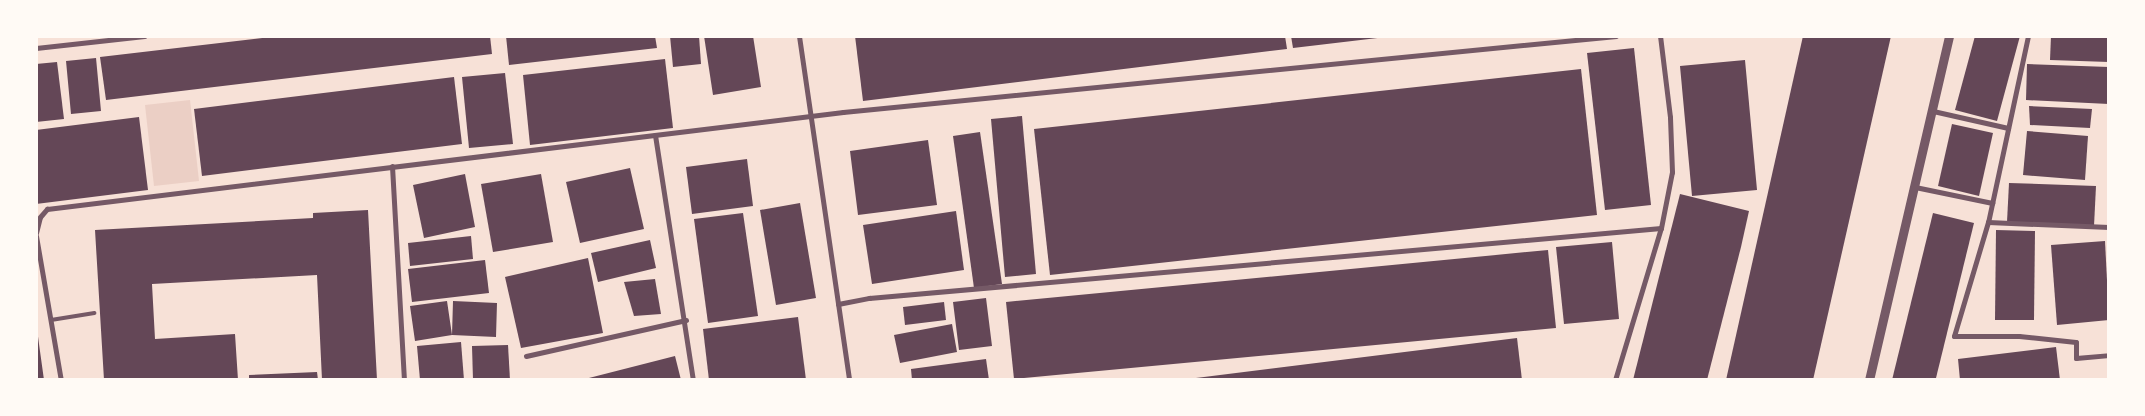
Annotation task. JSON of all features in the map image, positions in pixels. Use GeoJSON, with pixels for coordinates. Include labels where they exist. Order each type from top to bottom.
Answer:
{"type":"FeatureCollection","features":[{"type":"Feature","properties":{"kind":"street"},"geometry":{"type":"LineString","coordinates":[[36,48],[144,36]]}},
{"type":"Feature","properties":{"kind":"street"},"geometry":{"type":"LineString","coordinates":[[799,36],[849,380]]}},
{"type":"Feature","properties":{"kind":"street"},"geometry":{"type":"LineString","coordinates":[[61,380],[36,234],[40,217],[48,209],[812,116],[1616,36]]}},
{"type":"Feature","properties":{"kind":"street"},"geometry":{"type":"LineString","coordinates":[[1615,380],[1661,228],[1672,172],[1672,145],[1660,36]]}},
{"type":"Feature","properties":{"kind":"street"},"geometry":{"type":"LineString","coordinates":[[1869,380],[1949,36]]}},
{"type":"Feature","properties":{"kind":"street"},"geometry":{"type":"LineString","coordinates":[[2028,36],[1988,222],[1954,336],[2019,336],[2076,342],[2076,358],[2109,355]]}},
{"type":"Feature","properties":{"kind":"street"},"geometry":{"type":"LineString","coordinates":[[1933,111],[2008,128]]}},
{"type":"Feature","properties":{"kind":"street"},"geometry":{"type":"LineString","coordinates":[[655,135],[686,320],[693,380]]}},
{"type":"Feature","properties":{"kind":"street"},"geometry":{"type":"LineString","coordinates":[[392,166],[404,380]]}},
{"type":"Feature","properties":{"kind":"street"},"geometry":{"type":"LineString","coordinates":[[1915,188],[1992,203]]}},
{"type":"Feature","properties":{"kind":"street"},"geometry":{"type":"LineString","coordinates":[[1988,222],[2046,226],[2109,227]]}},
{"type":"Feature","properties":{"kind":"street"},"geometry":{"type":"LineString","coordinates":[[838,304],[869,298],[1661,228]]}},
{"type":"Feature","properties":{"kind":"street"},"geometry":{"type":"LineString","coordinates":[[526,356],[686,320]]}},
{"type":"Feature","properties":{"kind":"lane"},"geometry":{"type":"LineString","coordinates":[[51,320],[94,314]]}},
{"type":"Feature","properties":{"kind":"shaded area"},"geometry":{"type":"Polygon","coordinates":[[[190,100],[199,181],[154,186],[145,105],[190,100]]]}},
{"type":"Feature","properties":{"kind":"building"},"geometry":{"type":"Polygon","coordinates":[[[279,36],[490,36],[492,54],[106,100],[100,57],[279,36]]]}},
{"type":"Feature","properties":{"kind":"building"},"geometry":{"type":"Polygon","coordinates":[[[506,36],[655,36],[657,48],[509,65],[506,36]]]}},
{"type":"Feature","properties":{"kind":"building"},"geometry":{"type":"Polygon","coordinates":[[[670,36],[699,36],[701,64],[673,67],[670,36]]]}},
{"type":"Feature","properties":{"kind":"building"},"geometry":{"type":"Polygon","coordinates":[[[704,36],[753,36],[761,87],[713,95],[704,36]]]}},
{"type":"Feature","properties":{"kind":"building"},"geometry":{"type":"Polygon","coordinates":[[[855,36],[1285,36],[1287,49],[863,101],[855,36]]]}},
{"type":"Feature","properties":{"kind":"building"},"geometry":{"type":"Polygon","coordinates":[[[1291,36],[1385,36],[1386,37],[1293,48],[1291,36]]]}},
{"type":"Feature","properties":{"kind":"building"},"geometry":{"type":"Polygon","coordinates":[[[1803,36],[1891,36],[1813,380],[1726,380],[1803,36]]]}},
{"type":"Feature","properties":{"kind":"building"},"geometry":{"type":"Polygon","coordinates":[[[1975,36],[2020,36],[1997,121],[1955,110],[1975,36]]]}},
{"type":"Feature","properties":{"kind":"building"},"geometry":{"type":"Polygon","coordinates":[[[2051,36],[2109,36],[2109,62],[2050,60],[2051,36]]]}},
{"type":"Feature","properties":{"kind":"building"},"geometry":{"type":"Polygon","coordinates":[[[1634,48],[1651,205],[1605,210],[1587,53],[1634,48]]]}},
{"type":"Feature","properties":{"kind":"building"},"geometry":{"type":"Polygon","coordinates":[[[96,58],[101,111],[71,114],[66,61],[96,58]]]}},
{"type":"Feature","properties":{"kind":"building"},"geometry":{"type":"Polygon","coordinates":[[[665,59],[673,128],[530,145],[523,75],[665,59]]]}},
{"type":"Feature","properties":{"kind":"building"},"geometry":{"type":"Polygon","coordinates":[[[1745,60],[1757,190],[1692,196],[1680,66],[1745,60]]]}},
{"type":"Feature","properties":{"kind":"building"},"geometry":{"type":"Polygon","coordinates":[[[57,62],[64,119],[36,122],[36,64],[57,62]]]}},
{"type":"Feature","properties":{"kind":"building"},"geometry":{"type":"Polygon","coordinates":[[[2027,64],[2109,67],[2109,104],[2026,100],[2027,64]]]}},
{"type":"Feature","properties":{"kind":"building"},"geometry":{"type":"Polygon","coordinates":[[[1581,69],[1597,215],[1050,275],[1034,129],[1581,69]]]}},
{"type":"Feature","properties":{"kind":"building"},"geometry":{"type":"Polygon","coordinates":[[[505,73],[513,144],[469,148],[462,77],[505,73]]]}},
{"type":"Feature","properties":{"kind":"building"},"geometry":{"type":"Polygon","coordinates":[[[454,77],[462,144],[202,176],[194,109],[454,77]]]}},
{"type":"Feature","properties":{"kind":"building"},"geometry":{"type":"Polygon","coordinates":[[[2029,106],[2092,109],[2090,128],[2030,125],[2029,106]]]}},
{"type":"Feature","properties":{"kind":"building"},"geometry":{"type":"Polygon","coordinates":[[[1022,116],[1036,274],[1005,277],[991,119],[1022,116]]]}},
{"type":"Feature","properties":{"kind":"building"},"geometry":{"type":"Polygon","coordinates":[[[139,117],[148,190],[36,204],[36,130],[139,117]]]}},
{"type":"Feature","properties":{"kind":"building"},"geometry":{"type":"Polygon","coordinates":[[[1952,124],[1993,133],[1979,196],[1938,186],[1952,124]]]}},
{"type":"Feature","properties":{"kind":"building"},"geometry":{"type":"Polygon","coordinates":[[[2027,131],[2088,136],[2085,180],[2023,175],[2027,131]]]}},
{"type":"Feature","properties":{"kind":"building"},"geometry":{"type":"Polygon","coordinates":[[[980,132],[1002,284],[974,288],[953,136],[980,132]]]}},
{"type":"Feature","properties":{"kind":"building"},"geometry":{"type":"Polygon","coordinates":[[[928,140],[937,205],[858,215],[850,151],[928,140]]]}},
{"type":"Feature","properties":{"kind":"building"},"geometry":{"type":"Polygon","coordinates":[[[747,159],[753,206],[692,214],[686,167],[747,159]]]}},
{"type":"Feature","properties":{"kind":"building"},"geometry":{"type":"Polygon","coordinates":[[[630,168],[644,229],[580,243],[566,182],[630,168]]]}},
{"type":"Feature","properties":{"kind":"building"},"geometry":{"type":"Polygon","coordinates":[[[465,174],[475,227],[424,238],[413,185],[465,174]]]}},
{"type":"Feature","properties":{"kind":"building"},"geometry":{"type":"Polygon","coordinates":[[[541,174],[553,242],[493,252],[481,184],[541,174]]]}},
{"type":"Feature","properties":{"kind":"building"},"geometry":{"type":"Polygon","coordinates":[[[2009,183],[2096,186],[2094,226],[2007,222],[2009,183]]]}},
{"type":"Feature","properties":{"kind":"building"},"geometry":{"type":"Polygon","coordinates":[[[1680,194],[1749,211],[1741,247],[1707,380],[1633,380],[1680,194]]]}},
{"type":"Feature","properties":{"kind":"building"},"geometry":{"type":"Polygon","coordinates":[[[800,203],[816,298],[776,305],[760,210],[800,203]]]}},
{"type":"Feature","properties":{"kind":"building"},"geometry":{"type":"Polygon","coordinates":[[[368,210],[377,380],[322,380],[317,275],[152,284],[155,339],[235,334],[238,380],[104,380],[95,230],[313,218],[313,213],[368,210]]]}},
{"type":"Feature","properties":{"kind":"building"},"geometry":{"type":"Polygon","coordinates":[[[956,211],[964,270],[872,284],[863,225],[956,211]]]}},
{"type":"Feature","properties":{"kind":"building"},"geometry":{"type":"Polygon","coordinates":[[[743,213],[758,316],[708,323],[694,219],[743,213]]]}},
{"type":"Feature","properties":{"kind":"building"},"geometry":{"type":"Polygon","coordinates":[[[1933,213],[1974,223],[1936,378],[1892,380],[1933,213]]]}},
{"type":"Feature","properties":{"kind":"building"},"geometry":{"type":"Polygon","coordinates":[[[1996,230],[2035,231],[2034,320],[1995,320],[1996,230]]]}},
{"type":"Feature","properties":{"kind":"building"},"geometry":{"type":"Polygon","coordinates":[[[471,236],[473,259],[410,266],[408,243],[471,236]]]}},
{"type":"Feature","properties":{"kind":"building"},"geometry":{"type":"Polygon","coordinates":[[[650,240],[656,268],[598,282],[591,253],[650,240]]]}},
{"type":"Feature","properties":{"kind":"building"},"geometry":{"type":"Polygon","coordinates":[[[2105,241],[2109,320],[2057,325],[2051,245],[2105,241]]]}},
{"type":"Feature","properties":{"kind":"building"},"geometry":{"type":"Polygon","coordinates":[[[1612,242],[1619,319],[1564,324],[1556,247],[1612,242]]]}},
{"type":"Feature","properties":{"kind":"building"},"geometry":{"type":"Polygon","coordinates":[[[1548,250],[1556,328],[1014,379],[1006,302],[1548,250]]]}},
{"type":"Feature","properties":{"kind":"building"},"geometry":{"type":"Polygon","coordinates":[[[588,258],[603,333],[521,348],[505,277],[588,258]]]}},
{"type":"Feature","properties":{"kind":"building"},"geometry":{"type":"Polygon","coordinates":[[[485,260],[489,293],[412,302],[408,269],[485,260]]]}},
{"type":"Feature","properties":{"kind":"building"},"geometry":{"type":"Polygon","coordinates":[[[655,279],[661,314],[634,316],[624,282],[655,279]]]}},
{"type":"Feature","properties":{"kind":"building"},"geometry":{"type":"Polygon","coordinates":[[[986,298],[992,346],[959,350],[953,302],[986,298]]]}},
{"type":"Feature","properties":{"kind":"building"},"geometry":{"type":"Polygon","coordinates":[[[447,301],[452,335],[415,341],[410,306],[447,301]]]}},
{"type":"Feature","properties":{"kind":"building"},"geometry":{"type":"Polygon","coordinates":[[[453,301],[497,303],[496,337],[452,335],[453,301]]]}},
{"type":"Feature","properties":{"kind":"building"},"geometry":{"type":"Polygon","coordinates":[[[944,302],[946,320],[905,325],[903,307],[944,302]]]}},
{"type":"Feature","properties":{"kind":"building"},"geometry":{"type":"Polygon","coordinates":[[[798,317],[806,380],[709,380],[703,329],[798,317]]]}},
{"type":"Feature","properties":{"kind":"building"},"geometry":{"type":"Polygon","coordinates":[[[952,324],[957,352],[900,363],[894,335],[952,324]]]}},
{"type":"Feature","properties":{"kind":"building"},"geometry":{"type":"Polygon","coordinates":[[[37,329],[39,344],[44,380],[36,380],[37,329]]]}},
{"type":"Feature","properties":{"kind":"building"},"geometry":{"type":"Polygon","coordinates":[[[1517,338],[1522,380],[1188,380],[1188,379],[1517,338]]]}},
{"type":"Feature","properties":{"kind":"building"},"geometry":{"type":"Polygon","coordinates":[[[461,342],[464,380],[420,380],[417,346],[461,342]]]}},
{"type":"Feature","properties":{"kind":"building"},"geometry":{"type":"Polygon","coordinates":[[[508,345],[510,380],[473,380],[472,346],[508,345]]]}},
{"type":"Feature","properties":{"kind":"building"},"geometry":{"type":"Polygon","coordinates":[[[2056,347],[2060,380],[1960,380],[1958,359],[2056,347]]]}},
{"type":"Feature","properties":{"kind":"building"},"geometry":{"type":"Polygon","coordinates":[[[675,356],[681,380],[585,380],[585,379],[675,356]]]}},
{"type":"Feature","properties":{"kind":"building"},"geometry":{"type":"Polygon","coordinates":[[[986,359],[989,380],[912,380],[911,369],[986,359]]]}},
{"type":"Feature","properties":{"kind":"building"},"geometry":{"type":"Polygon","coordinates":[[[317,372],[318,380],[249,380],[249,375],[317,372]]]}}]}
